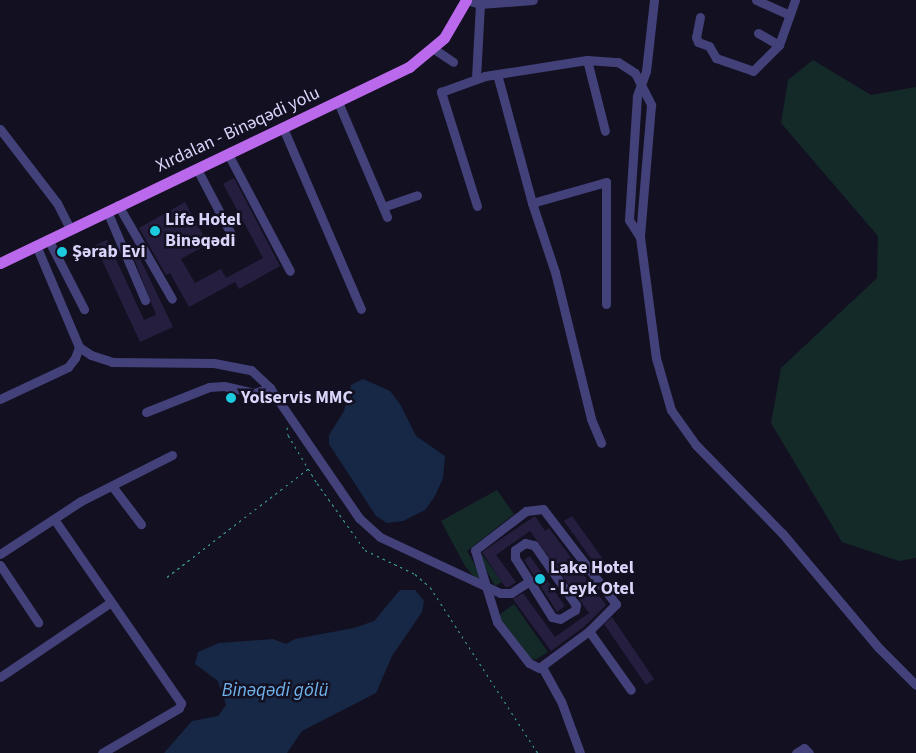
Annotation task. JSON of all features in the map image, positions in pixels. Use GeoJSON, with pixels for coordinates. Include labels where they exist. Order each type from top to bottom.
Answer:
{"type":"FeatureCollection","features":[{"type":"Feature","properties":{"kind":"main road","name":"Xırdalan - Binəqədi yolu"},"geometry":{"type":"LineString","coordinates":[[0,263],[118,205],[393,76],[434,49],[453,26],[466,0]]}},
{"type":"Feature","properties":{"kind":"street"},"geometry":{"type":"LineString","coordinates":[[466,0],[480,4],[533,0]]}},
{"type":"Feature","properties":{"kind":"street"},"geometry":{"type":"LineString","coordinates":[[640,237],[628,220],[632,136],[641,82],[646,71],[654,0]]}},
{"type":"Feature","properties":{"kind":"street"},"geometry":{"type":"LineString","coordinates":[[756,0],[789,15]]}},
{"type":"Feature","properties":{"kind":"street"},"geometry":{"type":"LineString","coordinates":[[700,17],[697,40],[709,46],[716,58],[747,72],[752,71],[779,45],[795,0]]}},
{"type":"Feature","properties":{"kind":"street"},"geometry":{"type":"LineString","coordinates":[[476,78],[480,4]]}},
{"type":"Feature","properties":{"kind":"street"},"geometry":{"type":"LineString","coordinates":[[758,33],[779,45]]}},
{"type":"Feature","properties":{"kind":"street"},"geometry":{"type":"LineString","coordinates":[[434,49],[453,62]]}},
{"type":"Feature","properties":{"kind":"street"},"geometry":{"type":"LineString","coordinates":[[587,60],[606,131]]}},
{"type":"Feature","properties":{"kind":"street"},"geometry":{"type":"LineString","coordinates":[[477,206],[441,92],[476,78],[587,60],[618,62],[630,67],[641,82],[651,105],[640,237],[647,278],[656,358],[671,410],[683,428],[782,533],[879,648],[916,685]]}},
{"type":"Feature","properties":{"kind":"street"},"geometry":{"type":"LineString","coordinates":[[498,74],[532,203],[549,251],[591,419],[601,443]]}},
{"type":"Feature","properties":{"kind":"street"},"geometry":{"type":"LineString","coordinates":[[338,102],[387,217]]}},
{"type":"Feature","properties":{"kind":"street"},"geometry":{"type":"LineString","coordinates":[[283,128],[361,310]]}},
{"type":"Feature","properties":{"kind":"street"},"geometry":{"type":"LineString","coordinates":[[0,129],[57,203],[70,228]]}},
{"type":"Feature","properties":{"kind":"street"},"geometry":{"type":"LineString","coordinates":[[228,154],[290,271]]}},
{"type":"Feature","properties":{"kind":"street"},"geometry":{"type":"LineString","coordinates":[[197,169],[231,234]]}},
{"type":"Feature","properties":{"kind":"street"},"geometry":{"type":"LineString","coordinates":[[532,203],[606,182],[606,304]]}},
{"type":"Feature","properties":{"kind":"street"},"geometry":{"type":"LineString","coordinates":[[383,208],[417,195]]}},
{"type":"Feature","properties":{"kind":"street"},"geometry":{"type":"LineString","coordinates":[[118,205],[172,298]]}},
{"type":"Feature","properties":{"kind":"street"},"geometry":{"type":"LineString","coordinates":[[107,211],[144,300]]}},
{"type":"Feature","properties":{"kind":"street"},"geometry":{"type":"LineString","coordinates":[[48,240],[84,309]]}},
{"type":"Feature","properties":{"kind":"street"},"geometry":{"type":"LineString","coordinates":[[36,245],[79,347],[91,355],[112,362],[231,365],[256,374],[270,388],[359,518],[370,529],[416,556],[486,588],[506,594],[528,582]]}},
{"type":"Feature","properties":{"kind":"street"},"geometry":{"type":"LineString","coordinates":[[0,400],[68,366],[76,358],[79,347]]}},
{"type":"Feature","properties":{"kind":"street"},"geometry":{"type":"LineString","coordinates":[[146,412],[209,387],[224,386],[254,394],[270,388]]}},
{"type":"Feature","properties":{"kind":"street"},"geometry":{"type":"LineString","coordinates":[[0,554],[54,519],[172,455]]}},
{"type":"Feature","properties":{"kind":"street"},"geometry":{"type":"LineString","coordinates":[[112,486],[141,524]]}},
{"type":"Feature","properties":{"kind":"street"},"geometry":{"type":"LineString","coordinates":[[542,667],[589,631],[616,604],[543,509],[526,511],[475,550],[497,622],[529,663],[542,667],[561,701],[580,753]]}},
{"type":"Feature","properties":{"kind":"street"},"geometry":{"type":"LineString","coordinates":[[54,519],[181,703],[179,708],[102,753]]}},
{"type":"Feature","properties":{"kind":"street"},"geometry":{"type":"LineString","coordinates":[[530,543],[573,600],[575,610],[560,619],[552,617],[528,582],[514,554],[530,543]]}},
{"type":"Feature","properties":{"kind":"street"},"geometry":{"type":"LineString","coordinates":[[0,565],[38,622]]}},
{"type":"Feature","properties":{"kind":"street"},"geometry":{"type":"LineString","coordinates":[[0,677],[111,602]]}},
{"type":"Feature","properties":{"kind":"street"},"geometry":{"type":"LineString","coordinates":[[589,631],[631,690]]}},
{"type":"Feature","properties":{"kind":"street"},"geometry":{"type":"LineString","coordinates":[[796,753],[804,748],[809,753]]}},
{"type":"Feature","properties":{"kind":"path"},"geometry":{"type":"LineString","coordinates":[[289,417],[288,435],[365,550],[414,574],[430,586],[538,753]]}},
{"type":"Feature","properties":{"kind":"path"},"geometry":{"type":"LineString","coordinates":[[167,577],[309,468]]}},
{"type":"Feature","properties":{"kind":"green space"},"geometry":{"type":"Polygon","coordinates":[[[813,60],[871,95],[916,87],[916,558],[899,561],[842,542],[771,423],[781,368],[877,278],[878,236],[781,123],[788,80],[813,60]]]}},
{"type":"Feature","properties":{"kind":"green space"},"geometry":{"type":"Polygon","coordinates":[[[497,490],[514,514],[467,551],[481,575],[481,579],[475,578],[465,566],[441,521],[497,490]]]}},
{"type":"Feature","properties":{"kind":"green space"},"geometry":{"type":"Polygon","coordinates":[[[481,553],[502,582],[495,586],[480,559],[481,553]]]}},
{"type":"Feature","properties":{"kind":"green space"},"geometry":{"type":"Polygon","coordinates":[[[514,604],[548,652],[535,660],[529,658],[498,616],[514,604]]]}},
{"type":"Feature","properties":{"kind":"water"},"geometry":{"type":"Polygon","coordinates":[[[363,379],[390,391],[400,404],[416,436],[445,456],[443,478],[435,496],[425,510],[403,521],[387,523],[376,516],[329,444],[329,435],[344,411],[351,385],[363,379]]]}},
{"type":"Feature","properties":{"kind":"water","name":"Binəqədi gölü"},"geometry":{"type":"Polygon","coordinates":[[[400,590],[415,590],[424,601],[422,612],[392,656],[376,693],[302,731],[287,753],[164,753],[192,721],[218,716],[226,705],[218,681],[195,664],[198,652],[219,643],[273,639],[286,644],[295,639],[354,628],[374,621],[400,590]]]}},
{"type":"Feature","properties":{"kind":"building"},"geometry":{"type":"Polygon","coordinates":[[[234,178],[280,266],[239,289],[235,282],[189,307],[170,273],[166,275],[139,228],[185,202],[208,244],[181,259],[195,283],[221,269],[226,278],[263,258],[223,184],[234,178]]]}},
{"type":"Feature","properties":{"kind":"building"},"geometry":{"type":"Polygon","coordinates":[[[107,240],[144,320],[156,315],[129,246],[133,244],[173,327],[140,342],[95,245],[107,240]]]}},
{"type":"Feature","properties":{"kind":"building"},"geometry":{"type":"Polygon","coordinates":[[[535,516],[545,531],[549,528],[606,605],[585,626],[551,651],[513,599],[523,593],[555,637],[589,613],[530,531],[496,555],[516,582],[509,587],[505,587],[482,552],[535,516]]]}},
{"type":"Feature","properties":{"kind":"building"},"geometry":{"type":"Polygon","coordinates":[[[572,516],[608,566],[600,571],[564,521],[572,516]]]}},
{"type":"Feature","properties":{"kind":"building"},"geometry":{"type":"Polygon","coordinates":[[[530,556],[565,606],[557,612],[524,560],[530,556]]]}},
{"type":"Feature","properties":{"kind":"building"},"geometry":{"type":"Polygon","coordinates":[[[612,617],[654,679],[646,685],[604,624],[612,617]]]}},
{"type":"Feature","properties":{"kind":"place","name":"Life Hotel Binəqədi"},"geometry":{"type":"Point","coordinates":[155,231]}},
{"type":"Feature","properties":{"kind":"place","name":"Şərab Evi"},"geometry":{"type":"Point","coordinates":[62,252]}},
{"type":"Feature","properties":{"kind":"place","name":"Yolservis MMC"},"geometry":{"type":"Point","coordinates":[231,398]}},
{"type":"Feature","properties":{"kind":"place","name":"Lake Hotel - Leyk Otel"},"geometry":{"type":"Point","coordinates":[540,579]}}]}
